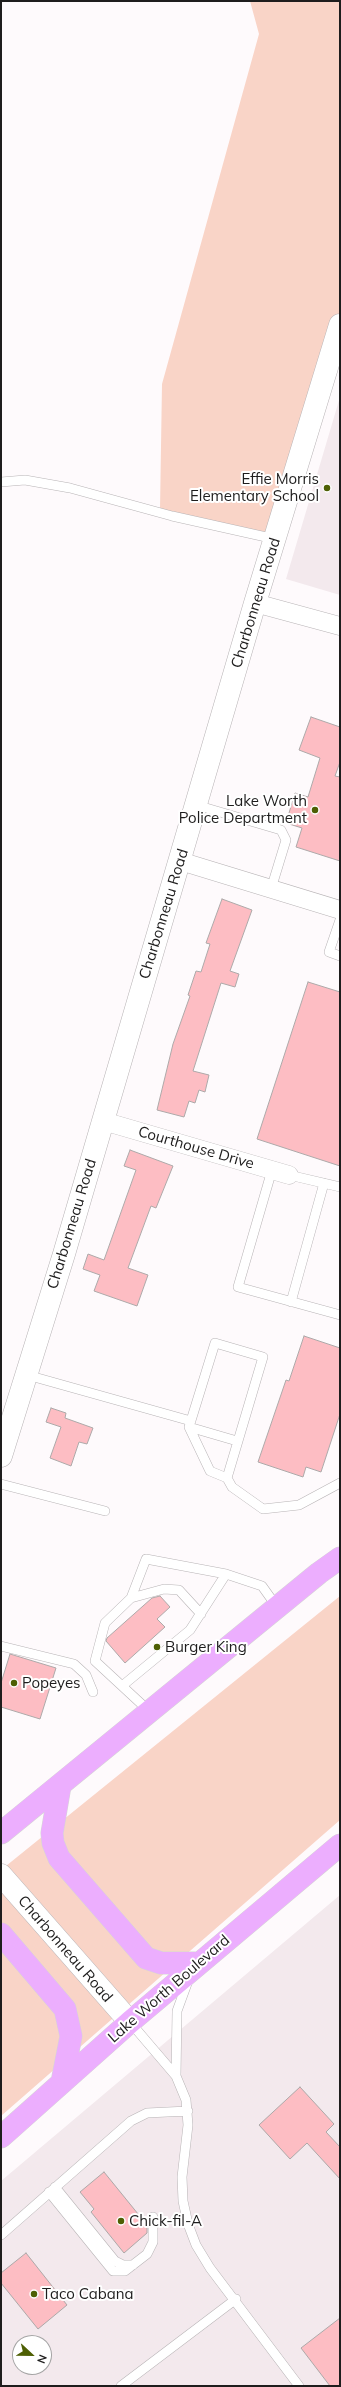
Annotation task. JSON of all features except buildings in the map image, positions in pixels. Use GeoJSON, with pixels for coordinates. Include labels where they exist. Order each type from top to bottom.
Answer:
{"type":"FeatureCollection","features":[{"type":"Feature","properties":{"kind":"highway"},"geometry":{"type":"LineString","coordinates":[[1,1833],[276,1607],[340,1558]]}},
{"type":"Feature","properties":{"kind":"highway"},"geometry":{"type":"LineString","coordinates":[[60,1786],[52,1832],[53,1843],[59,1858],[146,1958],[161,1963],[199,1963]]}},
{"type":"Feature","properties":{"kind":"highway","name":"Lake Worth Boulevard"},"geometry":{"type":"LineString","coordinates":[[1,2137],[130,2022],[340,1845]]}},
{"type":"Feature","properties":{"kind":"highway"},"geometry":{"type":"LineString","coordinates":[[1,1934],[65,2009],[71,2036],[62,2082]]}},
{"type":"Feature","properties":{"kind":"street","name":"Charbonneau Road"},"geometry":{"type":"LineString","coordinates":[[1,1456],[103,1121],[255,603],[340,325]]}},
{"type":"Feature","properties":{"kind":"street"},"geometry":{"type":"LineString","coordinates":[[255,603],[340,626]]}},
{"type":"Feature","properties":{"kind":"street"},"geometry":{"type":"LineString","coordinates":[[180,861],[340,910]]}},
{"type":"Feature","properties":{"kind":"street","name":"Courthouse Drive"},"geometry":{"type":"LineString","coordinates":[[103,1121],[290,1175]]}},
{"type":"Feature","properties":{"kind":"street","name":"Charbonneau Road"},"geometry":{"type":"LineString","coordinates":[[1,1875],[130,2022]]}},
{"type":"Feature","properties":{"kind":"lane"},"geometry":{"type":"LineString","coordinates":[[1,482],[25,480],[70,488],[172,516],[275,539]]}},
{"type":"Feature","properties":{"kind":"lane"},"geometry":{"type":"LineString","coordinates":[[196,805],[281,830],[286,840],[271,889]]}},
{"type":"Feature","properties":{"kind":"lane"},"geometry":{"type":"LineString","coordinates":[[340,920],[329,952],[340,956]]}},
{"type":"Feature","properties":{"kind":"lane"},"geometry":{"type":"LineString","coordinates":[[272,1170],[238,1287],[340,1315]]}},
{"type":"Feature","properties":{"kind":"lane"},"geometry":{"type":"LineString","coordinates":[[290,1175],[340,1187]]}},
{"type":"Feature","properties":{"kind":"lane"},"geometry":{"type":"LineString","coordinates":[[291,1302],[324,1183]]}},
{"type":"Feature","properties":{"kind":"lane"},"geometry":{"type":"LineString","coordinates":[[227,1478],[263,1356],[215,1344],[190,1424],[210,1471],[227,1478],[232,1487],[263,1508],[299,1505],[340,1483]]}},
{"type":"Feature","properties":{"kind":"lane"},"geometry":{"type":"LineString","coordinates":[[26,1375],[190,1424],[237,1441]]}},
{"type":"Feature","properties":{"kind":"lane"},"geometry":{"type":"LineString","coordinates":[[1,1484],[106,1511]]}},
{"type":"Feature","properties":{"kind":"lane"},"geometry":{"type":"LineString","coordinates":[[148,1711],[95,1661],[105,1623],[131,1598],[146,1559],[226,1574],[262,1586],[276,1607]]}},
{"type":"Feature","properties":{"kind":"lane"},"geometry":{"type":"LineString","coordinates":[[122,1686],[190,1630],[226,1574]]}},
{"type":"Feature","properties":{"kind":"lane"},"geometry":{"type":"LineString","coordinates":[[131,1598],[164,1589],[179,1590],[201,1614]]}},
{"type":"Feature","properties":{"kind":"lane"},"geometry":{"type":"LineString","coordinates":[[1,1646],[74,1664],[86,1675],[93,1692]]}},
{"type":"Feature","properties":{"kind":"lane"},"geometry":{"type":"LineString","coordinates":[[176,2076],[177,2011],[184,1990],[199,1963]]}},
{"type":"Feature","properties":{"kind":"lane"},"geometry":{"type":"LineString","coordinates":[[130,2022],[176,2076],[183,2091],[188,2111],[182,2177],[185,2214],[202,2257],[236,2300],[299,2386]]}},
{"type":"Feature","properties":{"kind":"lane"},"geometry":{"type":"LineString","coordinates":[[1,2235],[131,2121],[154,2112],[188,2111]]}},
{"type":"Feature","properties":{"kind":"lane"},"geometry":{"type":"LineString","coordinates":[[52,2189],[113,2270],[125,2271],[134,2265],[151,2249],[154,2236],[153,2217]]}},
{"type":"Feature","properties":{"kind":"lane"},"geometry":{"type":"LineString","coordinates":[[121,2386],[236,2300]]}},
{"type":"Feature","properties":{"kind":"shaded area"},"geometry":{"type":"Polygon","coordinates":[[[250,1],[340,1],[340,325],[275,539],[160,509],[162,384],[259,34],[250,1]]]}},
{"type":"Feature","properties":{"kind":"shaded area","name":"Effie Morris Elementary School"},"geometry":{"type":"Polygon","coordinates":[[[340,397],[340,595],[286,579],[340,397]]]}},
{"type":"Feature","properties":{"kind":"shaded area"},"geometry":{"type":"Polygon","coordinates":[[[340,1596],[340,1820],[1,2116],[1,1870],[340,1596]]]}},
{"type":"Feature","properties":{"kind":"shaded area"},"geometry":{"type":"Polygon","coordinates":[[[340,1895],[340,2386],[1,2386],[1,2181],[340,1895]]]}},
{"type":"Feature","properties":{"kind":"place","name":"Effie Morris Elementary School"},"geometry":{"type":"Point","coordinates":[327,488]}},
{"type":"Feature","properties":{"kind":"place","name":"Lake Worth Police Department"},"geometry":{"type":"Point","coordinates":[315,810]}},
{"type":"Feature","properties":{"kind":"place","name":"Burger King"},"geometry":{"type":"Point","coordinates":[157,1647]}},
{"type":"Feature","properties":{"kind":"place","name":"Popeyes"},"geometry":{"type":"Point","coordinates":[14,1683]}},
{"type":"Feature","properties":{"kind":"place","name":"Chick-fil-A"},"geometry":{"type":"Point","coordinates":[121,2221]}},
{"type":"Feature","properties":{"kind":"place","name":"Taco Cabana"},"geometry":{"type":"Point","coordinates":[34,2294]}}]}
